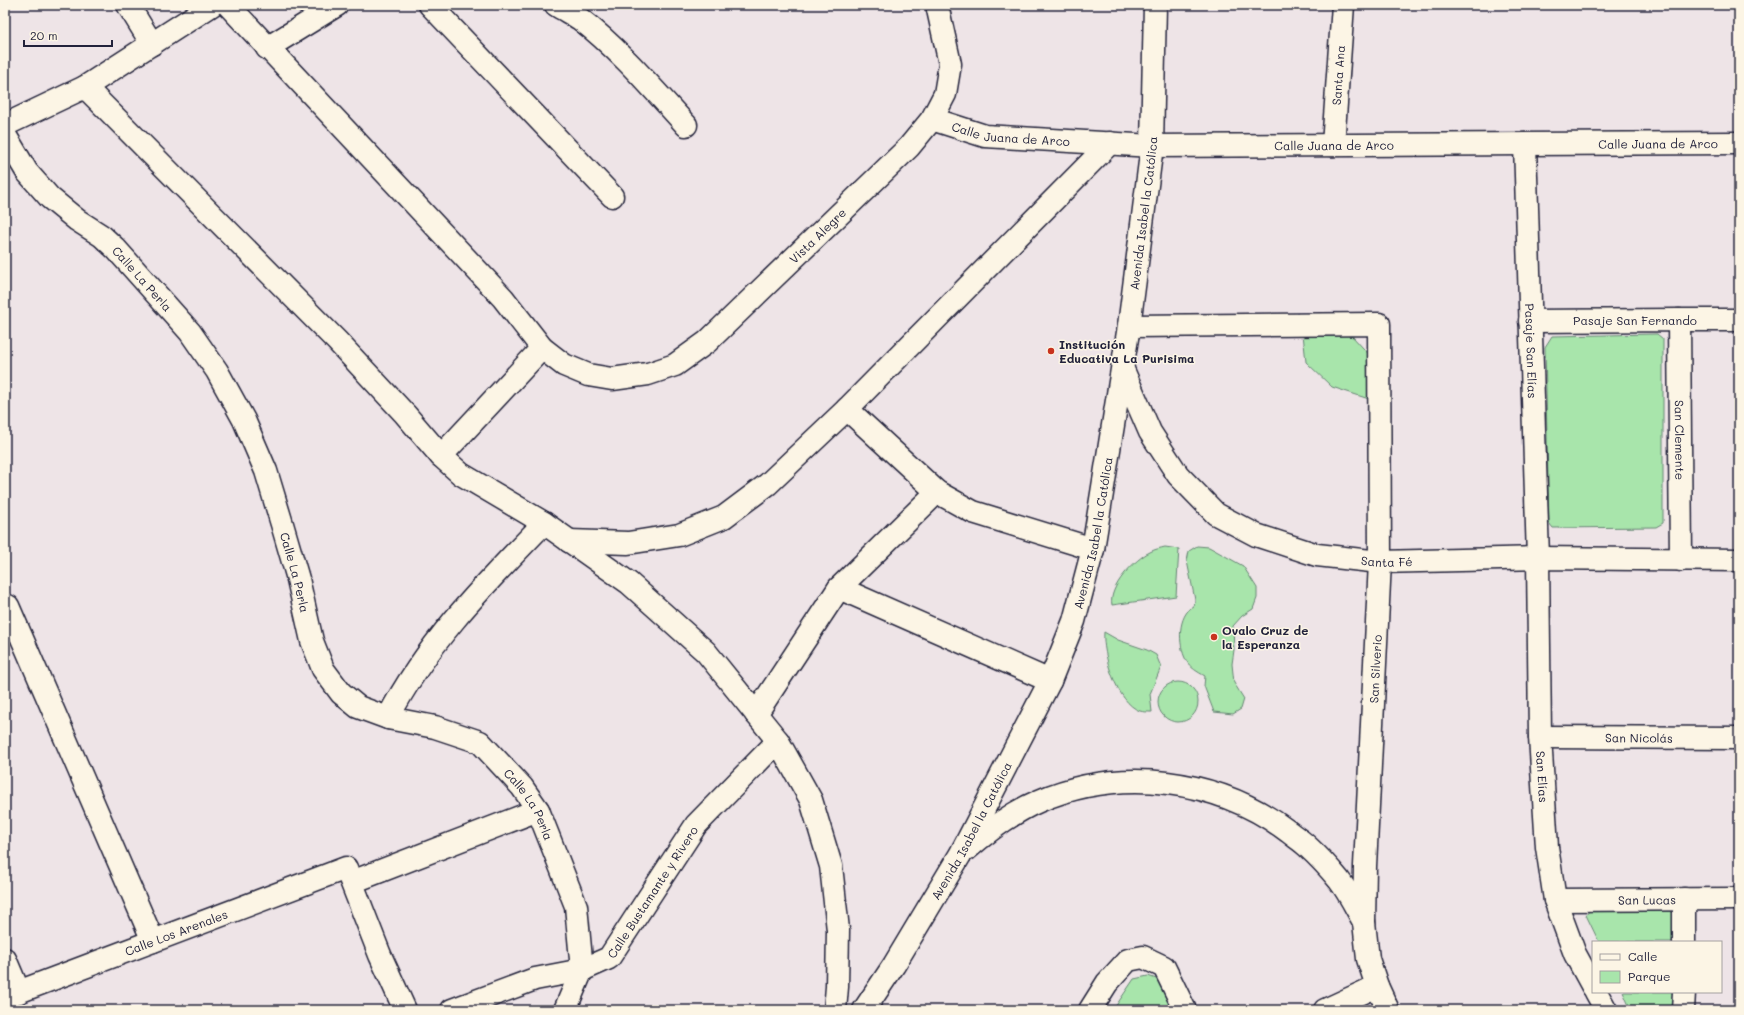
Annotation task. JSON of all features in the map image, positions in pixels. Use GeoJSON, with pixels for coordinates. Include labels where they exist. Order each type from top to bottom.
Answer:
{"type":"FeatureCollection","features":[{"type":"Feature","properties":{"kind":"street"},"geometry":{"type":"LineString","coordinates":[[128,5],[152,44]]}},
{"type":"Feature","properties":{"kind":"street"},"geometry":{"type":"LineString","coordinates":[[5,125],[85,86],[212,5]]}},
{"type":"Feature","properties":{"kind":"street","name":"Vista Alegre"},"geometry":{"type":"LineString","coordinates":[[228,5],[503,298],[542,348],[564,365],[588,375],[612,379],[648,374],[675,365],[700,346],[756,296],[909,147],[932,119],[945,94],[950,64],[937,5]]}},
{"type":"Feature","properties":{"kind":"street"},"geometry":{"type":"LineString","coordinates":[[267,48],[314,11],[337,5]]}},
{"type":"Feature","properties":{"kind":"street"},"geometry":{"type":"LineString","coordinates":[[430,5],[612,196]]}},
{"type":"Feature","properties":{"kind":"street"},"geometry":{"type":"LineString","coordinates":[[556,5],[579,19],[610,46],[650,86],[686,126]]}},
{"type":"Feature","properties":{"kind":"street","name":"Avenida Isabel la Católica"},"geometry":{"type":"LineString","coordinates":[[864,1010],[894,965],[960,855],[1050,681],[1074,621],[1093,549],[1129,326],[1152,146],[1155,5]]}},
{"type":"Feature","properties":{"kind":"street","name":"Santa Ana"},"geometry":{"type":"LineString","coordinates":[[1333,145],[1343,5]]}},
{"type":"Feature","properties":{"kind":"street"},"geometry":{"type":"LineString","coordinates":[[85,86],[337,341],[405,414],[441,456],[461,474],[544,523],[629,584],[706,652],[778,741],[811,800],[831,866],[838,930],[835,1010]]}},
{"type":"Feature","properties":{"kind":"street","name":"Calle Juana de Arco"},"geometry":{"type":"LineString","coordinates":[[932,119],[985,136],[1152,146],[1739,143]]}},
{"type":"Feature","properties":{"kind":"street","name":"Calle La Perla"},"geometry":{"type":"LineString","coordinates":[[5,135],[27,172],[50,198],[77,220],[102,236],[116,249],[190,332],[217,371],[244,420],[266,471],[298,579],[312,641],[323,668],[341,692],[358,707],[388,718],[435,727],[480,742],[522,787],[538,810],[576,906],[582,970]]}},
{"type":"Feature","properties":{"kind":"street"},"geometry":{"type":"LineString","coordinates":[[568,541],[628,543],[679,535],[724,517],[768,484],[847,409],[1110,143]]}},
{"type":"Feature","properties":{"kind":"street","name":"Pasaje San Elías"},"geometry":{"type":"LineString","coordinates":[[1525,144],[1538,558]]}},
{"type":"Feature","properties":{"kind":"street","name":"Pasaje San Fernando"},"geometry":{"type":"LineString","coordinates":[[1530,320],[1739,320]]}},
{"type":"Feature","properties":{"kind":"street","name":"San Clemente"},"geometry":{"type":"LineString","coordinates":[[1679,320],[1681,560]]}},
{"type":"Feature","properties":{"kind":"street","name":"San Silverio"},"geometry":{"type":"LineString","coordinates":[[1129,326],[1379,324],[1380,562],[1365,866],[1364,922],[1368,959],[1377,986],[1388,1010]]}},
{"type":"Feature","properties":{"kind":"street"},"geometry":{"type":"LineString","coordinates":[[441,456],[542,348]]}},
{"type":"Feature","properties":{"kind":"street","name":"Santa Fé"},"geometry":{"type":"LineString","coordinates":[[1123,370],[1150,432],[1178,475],[1216,514],[1256,535],[1317,555],[1380,562],[1538,558],[1739,560]]}},
{"type":"Feature","properties":{"kind":"street"},"geometry":{"type":"LineString","coordinates":[[847,409],[937,492],[973,512],[1093,549]]}},
{"type":"Feature","properties":{"kind":"street"},"geometry":{"type":"LineString","coordinates":[[756,714],[840,588],[937,492]]}},
{"type":"Feature","properties":{"kind":"street"},"geometry":{"type":"LineString","coordinates":[[388,718],[403,689],[449,624],[544,523]]}},
{"type":"Feature","properties":{"kind":"street","name":"San Elías"},"geometry":{"type":"LineString","coordinates":[[1538,558],[1540,737],[1547,847],[1555,900],[1575,954],[1592,985]]}},
{"type":"Feature","properties":{"kind":"street"},"geometry":{"type":"LineString","coordinates":[[840,588],[1050,681]]}},
{"type":"Feature","properties":{"kind":"street"},"geometry":{"type":"LineString","coordinates":[[8,606],[153,941]]}},
{"type":"Feature","properties":{"kind":"street","name":"San Nicolás"},"geometry":{"type":"LineString","coordinates":[[1540,737],[1739,738]]}},
{"type":"Feature","properties":{"kind":"street","name":"Calle Bustamante y Rivero"},"geometry":{"type":"LineString","coordinates":[[452,1010],[535,979],[582,970],[610,958],[696,825],[778,741]]}},
{"type":"Feature","properties":{"kind":"street"},"geometry":{"type":"LineString","coordinates":[[960,855],[997,824],[1038,801],[1084,787],[1132,781],[1180,784],[1226,796],[1269,817],[1307,846],[1340,881],[1364,922]]}},
{"type":"Feature","properties":{"kind":"street","name":"Calle Los Arenales"},"geometry":{"type":"LineString","coordinates":[[12,994],[153,941],[538,810]]}},
{"type":"Feature","properties":{"kind":"street"},"geometry":{"type":"LineString","coordinates":[[349,875],[380,955],[406,1010]]}},
{"type":"Feature","properties":{"kind":"street"},"geometry":{"type":"LineString","coordinates":[[1684,899],[1684,941]]}},
{"type":"Feature","properties":{"kind":"street","name":"San Lucas"},"geometry":{"type":"LineString","coordinates":[[1555,900],[1739,899]]}},
{"type":"Feature","properties":{"kind":"street"},"geometry":{"type":"LineString","coordinates":[[1090,1010],[1107,983],[1128,960],[1143,957],[1164,967],[1185,1010]]}},
{"type":"Feature","properties":{"kind":"street"},"geometry":{"type":"LineString","coordinates":[[5,959],[12,994]]}},
{"type":"Feature","properties":{"kind":"street"},"geometry":{"type":"LineString","coordinates":[[564,1010],[582,970]]}},
{"type":"Feature","properties":{"kind":"street"},"geometry":{"type":"LineString","coordinates":[[1325,1010],[1377,986]]}},
{"type":"Feature","properties":{"kind":"street"},"geometry":{"type":"LineString","coordinates":[[1597,993],[1606,1010]]}},
{"type":"Feature","properties":{"kind":"street"},"geometry":{"type":"LineString","coordinates":[[1684,993],[1684,1010]]}},
{"type":"Feature","properties":{"kind":"green space"},"geometry":{"type":"Polygon","coordinates":[[[1303,334],[1342,334],[1353,337],[1374,360],[1372,400],[1332,387],[1306,362],[1303,334]]]}},
{"type":"Feature","properties":{"kind":"green space"},"geometry":{"type":"Polygon","coordinates":[[[1657,334],[1663,339],[1663,523],[1656,527],[1553,528],[1549,523],[1545,347],[1552,336],[1657,334]]]}},
{"type":"Feature","properties":{"kind":"green space"},"geometry":{"type":"Polygon","coordinates":[[[1197,546],[1209,547],[1243,566],[1257,588],[1257,598],[1253,609],[1242,616],[1233,626],[1234,650],[1232,664],[1234,683],[1244,699],[1241,709],[1233,714],[1214,712],[1204,686],[1205,676],[1194,670],[1188,663],[1181,646],[1181,631],[1184,616],[1188,610],[1194,606],[1195,600],[1187,561],[1189,551],[1197,546]]]}},
{"type":"Feature","properties":{"kind":"green space"},"geometry":{"type":"Polygon","coordinates":[[[1165,547],[1179,549],[1176,596],[1112,605],[1114,590],[1118,582],[1130,567],[1150,552],[1165,547]]]}},
{"type":"Feature","properties":{"kind":"green space"},"geometry":{"type":"Polygon","coordinates":[[[1104,632],[1118,640],[1147,650],[1156,655],[1161,667],[1150,694],[1152,712],[1140,711],[1132,706],[1124,698],[1118,688],[1108,665],[1104,632]]]}},
{"type":"Feature","properties":{"kind":"green space"},"geometry":{"type":"Polygon","coordinates":[[[1174,682],[1182,682],[1189,685],[1195,691],[1198,702],[1195,713],[1189,719],[1182,722],[1174,722],[1167,719],[1161,713],[1158,706],[1158,698],[1161,691],[1167,685],[1174,682]]]}},
{"type":"Feature","properties":{"kind":"green space"},"geometry":{"type":"Polygon","coordinates":[[[1590,910],[1671,911],[1675,916],[1675,941],[1599,941],[1586,915],[1590,910]]]}},
{"type":"Feature","properties":{"kind":"green space"},"geometry":{"type":"Polygon","coordinates":[[[1148,976],[1162,981],[1176,1010],[1113,1010],[1134,979],[1148,976]]]}},
{"type":"Feature","properties":{"kind":"green space"},"geometry":{"type":"Polygon","coordinates":[[[1623,993],[1675,993],[1675,1010],[1631,1010],[1623,993]]]}},
{"type":"Feature","properties":{"kind":"place","name":"Institución Educativa La Purisima"},"geometry":{"type":"Point","coordinates":[1051,351]}},
{"type":"Feature","properties":{"kind":"place","name":"Ovalo Cruz de la Esperanza"},"geometry":{"type":"Point","coordinates":[1214,637]}}]}
